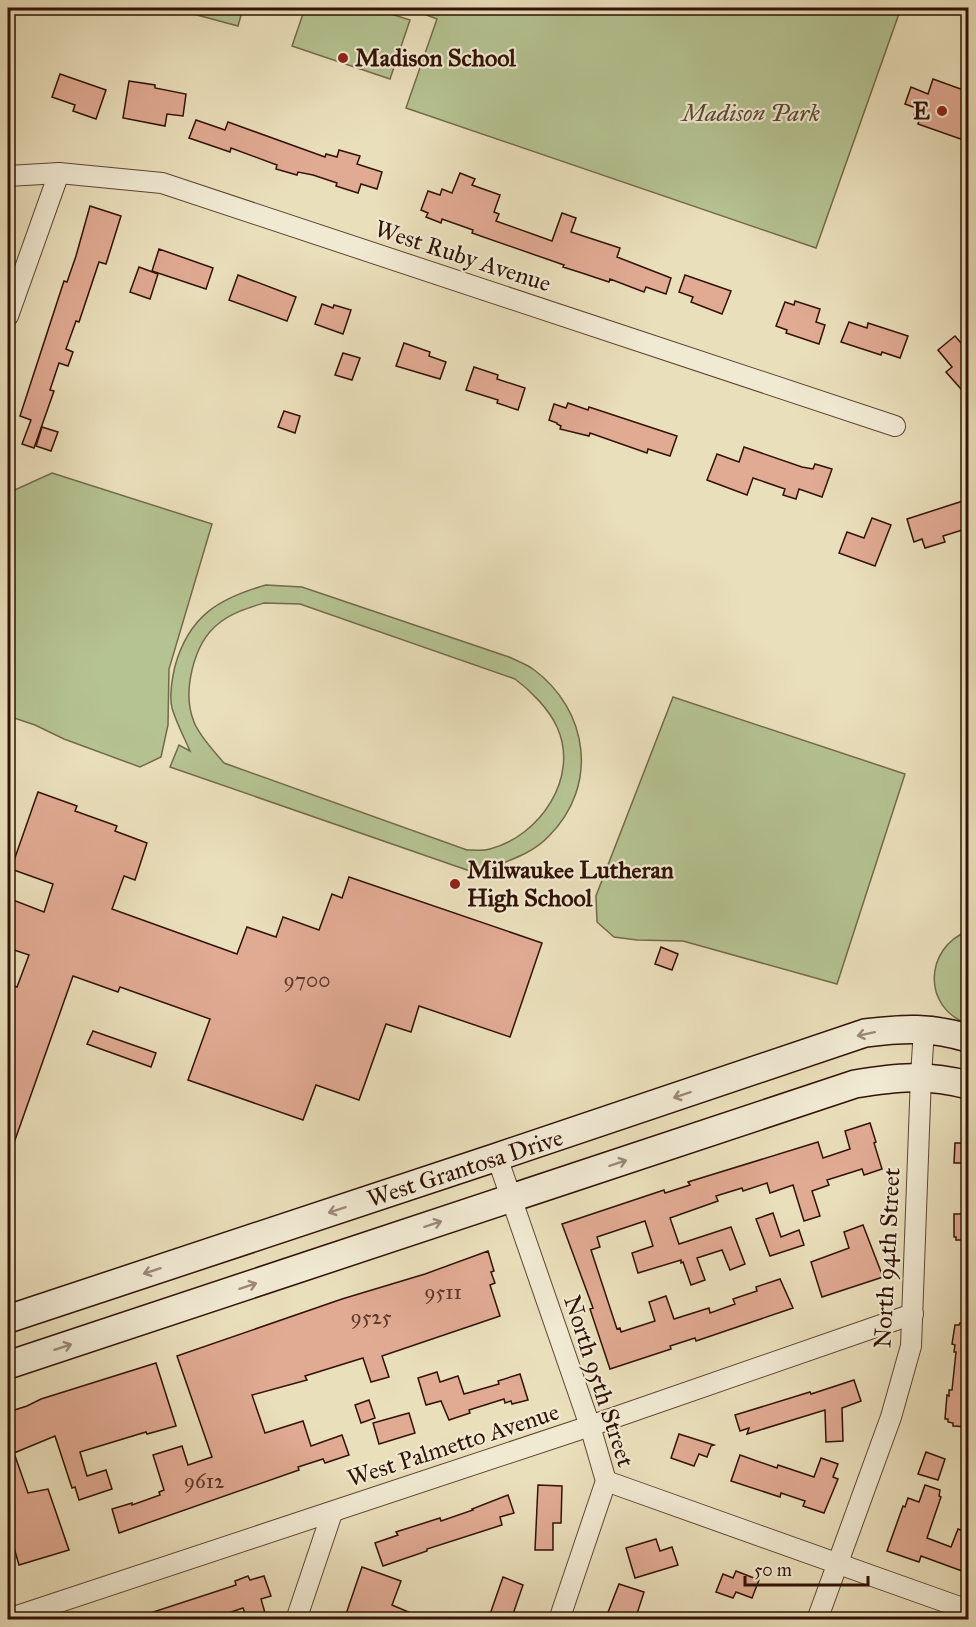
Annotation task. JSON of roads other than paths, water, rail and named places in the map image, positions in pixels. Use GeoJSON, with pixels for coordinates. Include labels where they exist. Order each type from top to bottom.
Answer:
{"type":"FeatureCollection","features":[{"type":"Feature","properties":{"kind":"street","name":"West Ruby Avenue"},"geometry":{"type":"LineString","coordinates":[[8,176],[59,173],[162,183],[895,426]]}},
{"type":"Feature","properties":{"kind":"street"},"geometry":{"type":"LineString","coordinates":[[8,316],[59,173]]}},
{"type":"Feature","properties":{"kind":"street","name":"West Grantosa Drive"},"geometry":{"type":"LineString","coordinates":[[8,1319],[497,1158],[866,1033],[924,1029],[969,1038]]}},
{"type":"Feature","properties":{"kind":"street","name":"North 94th Street"},"geometry":{"type":"LineString","coordinates":[[817,1620],[891,1417],[911,1346],[924,1029]]}},
{"type":"Feature","properties":{"kind":"street","name":"West Grantosa Drive"},"geometry":{"type":"LineString","coordinates":[[8,1365],[855,1084],[896,1077],[921,1076],[969,1085]]}},
{"type":"Feature","properties":{"kind":"street","name":"North 95th Street"},"geometry":{"type":"LineString","coordinates":[[497,1158],[590,1426],[606,1481],[559,1620]]}},
{"type":"Feature","properties":{"kind":"street","name":"West Palmetto Avenue"},"geometry":{"type":"LineString","coordinates":[[9,1617],[590,1426],[913,1314]]}},
{"type":"Feature","properties":{"kind":"street"},"geometry":{"type":"LineString","coordinates":[[606,1481],[969,1610]]}},
{"type":"Feature","properties":{"kind":"street"},"geometry":{"type":"LineString","coordinates":[[296,1620],[332,1512]]}},
{"type":"Feature","properties":{"kind":"place","name":"Madison School"},"geometry":{"type":"Point","coordinates":[343,58]}},
{"type":"Feature","properties":{"kind":"place","name":"E"},"geometry":{"type":"Point","coordinates":[942,111]}},
{"type":"Feature","properties":{"kind":"place","name":"Milwaukee Lutheran High School"},"geometry":{"type":"Point","coordinates":[455,884]}},
{"type":"Feature","properties":{"kind":"park label","name":"Madison Park"},"geometry":{"type":"Point","coordinates":[751,113]}}]}
